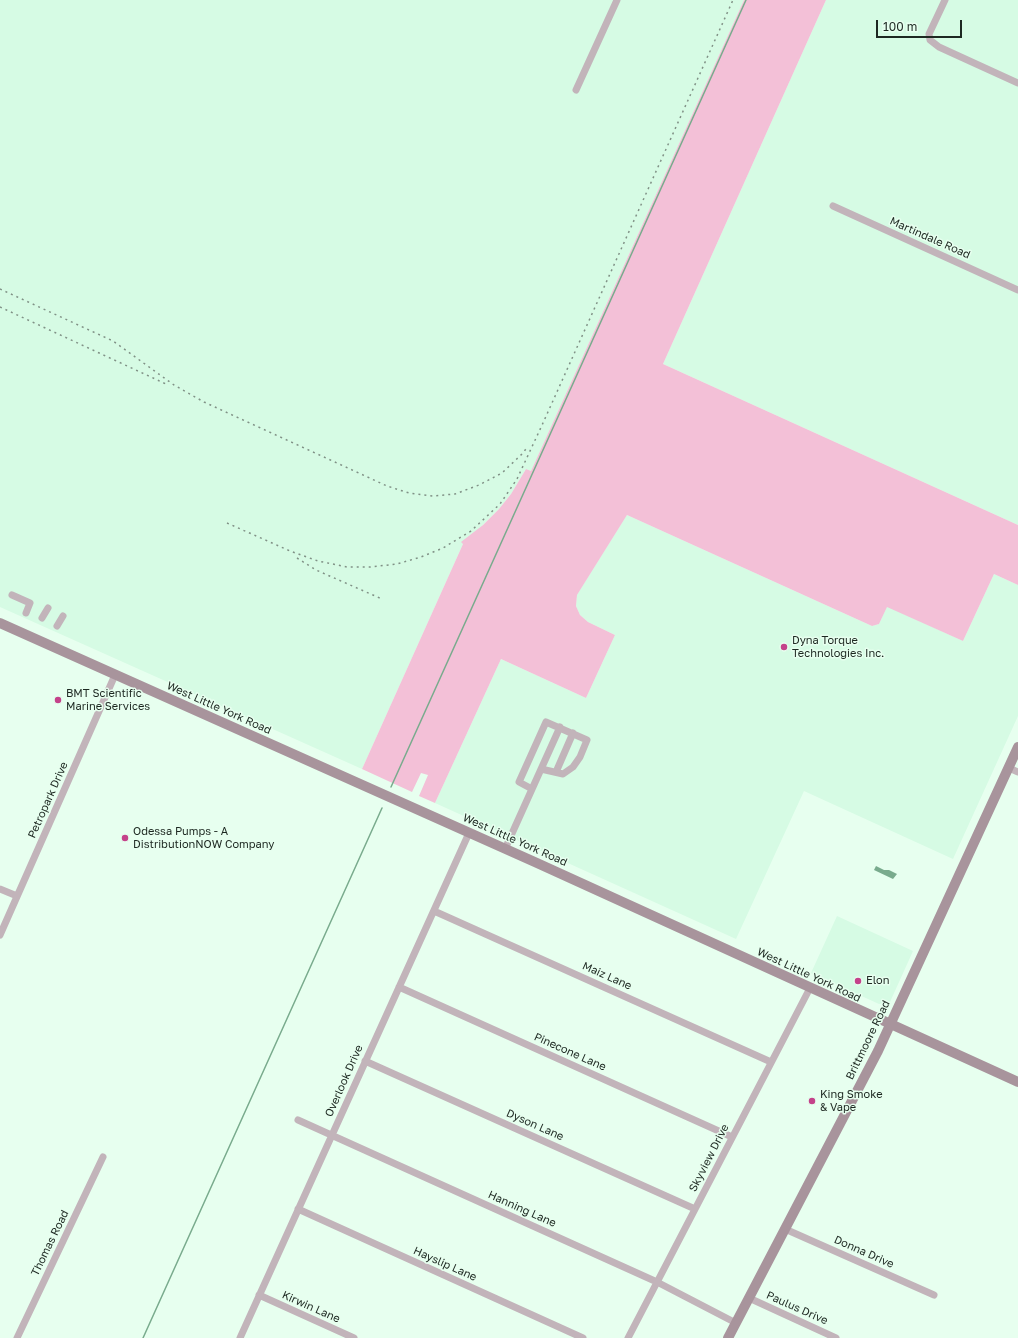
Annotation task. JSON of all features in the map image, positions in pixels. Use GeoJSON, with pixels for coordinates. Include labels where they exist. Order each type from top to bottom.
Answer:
{"type":"FeatureCollection","features":[{"type":"Feature","properties":{"kind":"main road","name":"West Little York Road"},"geometry":{"type":"LineString","coordinates":[[0,624],[505,849],[1018,1082]]}},
{"type":"Feature","properties":{"kind":"main road","name":"Brittmoore Road"},"geometry":{"type":"LineString","coordinates":[[728,1338],[890,1025],[1013,770],[1018,747]]}},
{"type":"Feature","properties":{"kind":"street"},"geometry":{"type":"LineString","coordinates":[[576,90],[616,0]]}},
{"type":"Feature","properties":{"kind":"street"},"geometry":{"type":"LineString","coordinates":[[944,0],[929,34],[930,40],[939,47],[1018,83]]}},
{"type":"Feature","properties":{"kind":"street","name":"Martindale Road"},"geometry":{"type":"LineString","coordinates":[[833,206],[1018,290]]}},
{"type":"Feature","properties":{"kind":"street"},"geometry":{"type":"LineString","coordinates":[[12,595],[30,603],[26,613]]}},
{"type":"Feature","properties":{"kind":"street"},"geometry":{"type":"LineString","coordinates":[[42,618],[48,608]]}},
{"type":"Feature","properties":{"kind":"street"},"geometry":{"type":"LineString","coordinates":[[58,626],[63,616]]}},
{"type":"Feature","properties":{"kind":"street","name":"Petropark Drive"},"geometry":{"type":"LineString","coordinates":[[0,934],[115,675]]}},
{"type":"Feature","properties":{"kind":"street"},"geometry":{"type":"LineString","coordinates":[[532,789],[519,782],[545,722],[560,727],[587,740],[580,758],[573,767],[563,774],[541,769]]}},
{"type":"Feature","properties":{"kind":"street"},"geometry":{"type":"LineString","coordinates":[[505,849],[560,727]]}},
{"type":"Feature","properties":{"kind":"street"},"geometry":{"type":"LineString","coordinates":[[556,772],[573,733]]}},
{"type":"Feature","properties":{"kind":"street","name":"Overlook Drive"},"geometry":{"type":"LineString","coordinates":[[240,1338],[469,833]]}},
{"type":"Feature","properties":{"kind":"street"},"geometry":{"type":"LineString","coordinates":[[0,889],[17,896]]}},
{"type":"Feature","properties":{"kind":"street","name":"Maiz Lane"},"geometry":{"type":"LineString","coordinates":[[434,910],[771,1062]]}},
{"type":"Feature","properties":{"kind":"street","name":"Pinecone Lane"},"geometry":{"type":"LineString","coordinates":[[399,987],[732,1137]]}},
{"type":"Feature","properties":{"kind":"street","name":"Skyview Drive"},"geometry":{"type":"LineString","coordinates":[[628,1338],[810,988]]}},
{"type":"Feature","properties":{"kind":"street","name":"Dyson Lane"},"geometry":{"type":"LineString","coordinates":[[365,1061],[695,1209]]}},
{"type":"Feature","properties":{"kind":"street","name":"Hanning Lane"},"geometry":{"type":"LineString","coordinates":[[298,1120],[657,1282],[736,1323]]}},
{"type":"Feature","properties":{"kind":"street","name":"Thomas Road"},"geometry":{"type":"LineString","coordinates":[[17,1338],[103,1157]]}},
{"type":"Feature","properties":{"kind":"street","name":"Hayslip Lane"},"geometry":{"type":"LineString","coordinates":[[298,1210],[583,1338]]}},
{"type":"Feature","properties":{"kind":"street","name":"Donna Drive"},"geometry":{"type":"LineString","coordinates":[[785,1229],[934,1295]]}},
{"type":"Feature","properties":{"kind":"street","name":"Kirwin Lane"},"geometry":{"type":"LineString","coordinates":[[259,1295],[354,1338]]}},
{"type":"Feature","properties":{"kind":"street","name":"Paulus Drive"},"geometry":{"type":"LineString","coordinates":[[749,1298],[836,1338]]}},
{"type":"Feature","properties":{"kind":"shaded area"},"geometry":{"type":"Polygon","coordinates":[[[0,0],[744,0],[531,471],[526,469],[511,494],[499,509],[463,544],[362,769],[0,607],[0,0]]]}},
{"type":"Feature","properties":{"kind":"shaded area"},"geometry":{"type":"Polygon","coordinates":[[[744,0],[826,0],[663,364],[1018,525],[1018,585],[994,574],[963,641],[887,607],[879,624],[872,626],[627,515],[577,595],[576,606],[580,615],[588,622],[615,635],[586,698],[501,659],[435,803],[419,796],[428,775],[421,773],[412,792],[362,769],[463,544],[461,542],[483,525],[499,509],[511,494],[526,469],[531,471],[744,0]]]}},
{"type":"Feature","properties":{"kind":"shaded area"},"geometry":{"type":"Polygon","coordinates":[[[826,0],[1018,0],[1018,525],[663,364],[826,0]]]}},
{"type":"Feature","properties":{"kind":"shaded area"},"geometry":{"type":"Polygon","coordinates":[[[627,515],[872,626],[879,624],[887,606],[963,641],[994,574],[1018,585],[1018,716],[953,859],[804,791],[736,939],[435,803],[501,659],[586,698],[615,635],[588,622],[580,615],[576,606],[577,595],[627,515]]]}},
{"type":"Feature","properties":{"kind":"shaded area"},"geometry":{"type":"Polygon","coordinates":[[[876,866],[897,874],[893,879],[874,870],[876,866]]]}},
{"type":"Feature","properties":{"kind":"shaded area"},"geometry":{"type":"Polygon","coordinates":[[[837,916],[913,951],[890,1002],[879,1004],[811,973],[837,916]]]}},
{"type":"Feature","properties":{"kind":"waterway"},"geometry":{"type":"LineString","coordinates":[[391,787],[746,0]]}},
{"type":"Feature","properties":{"kind":"waterway"},"geometry":{"type":"LineString","coordinates":[[143,1338],[382,808]]}},
{"type":"Feature","properties":{"kind":"railway"},"geometry":{"type":"LineString","coordinates":[[227,523],[290,551],[318,561],[347,567],[370,567],[397,564],[421,557],[443,548],[471,531],[500,504],[517,479],[543,423],[733,0]]}},
{"type":"Feature","properties":{"kind":"railway"},"geometry":{"type":"LineString","coordinates":[[0,289],[113,341],[174,385],[204,402],[387,486],[409,493],[433,496],[455,494],[479,485],[502,473],[523,453],[528,446]]}},
{"type":"Feature","properties":{"kind":"railway"},"geometry":{"type":"LineString","coordinates":[[0,307],[166,384]]}},
{"type":"Feature","properties":{"kind":"railway"},"geometry":{"type":"LineString","coordinates":[[297,558],[316,570],[382,599]]}},
{"type":"Feature","properties":{"kind":"place","name":"Dyna Torque Technologies Inc."},"geometry":{"type":"Point","coordinates":[784,647]}},
{"type":"Feature","properties":{"kind":"place","name":"BMT Scientific Marine Services"},"geometry":{"type":"Point","coordinates":[58,700]}},
{"type":"Feature","properties":{"kind":"place","name":"Odessa Pumps - A DistributionNOW Company"},"geometry":{"type":"Point","coordinates":[125,838]}},
{"type":"Feature","properties":{"kind":"place","name":"Elon"},"geometry":{"type":"Point","coordinates":[858,981]}},
{"type":"Feature","properties":{"kind":"place","name":"King Smoke & Vape"},"geometry":{"type":"Point","coordinates":[812,1101]}}]}
